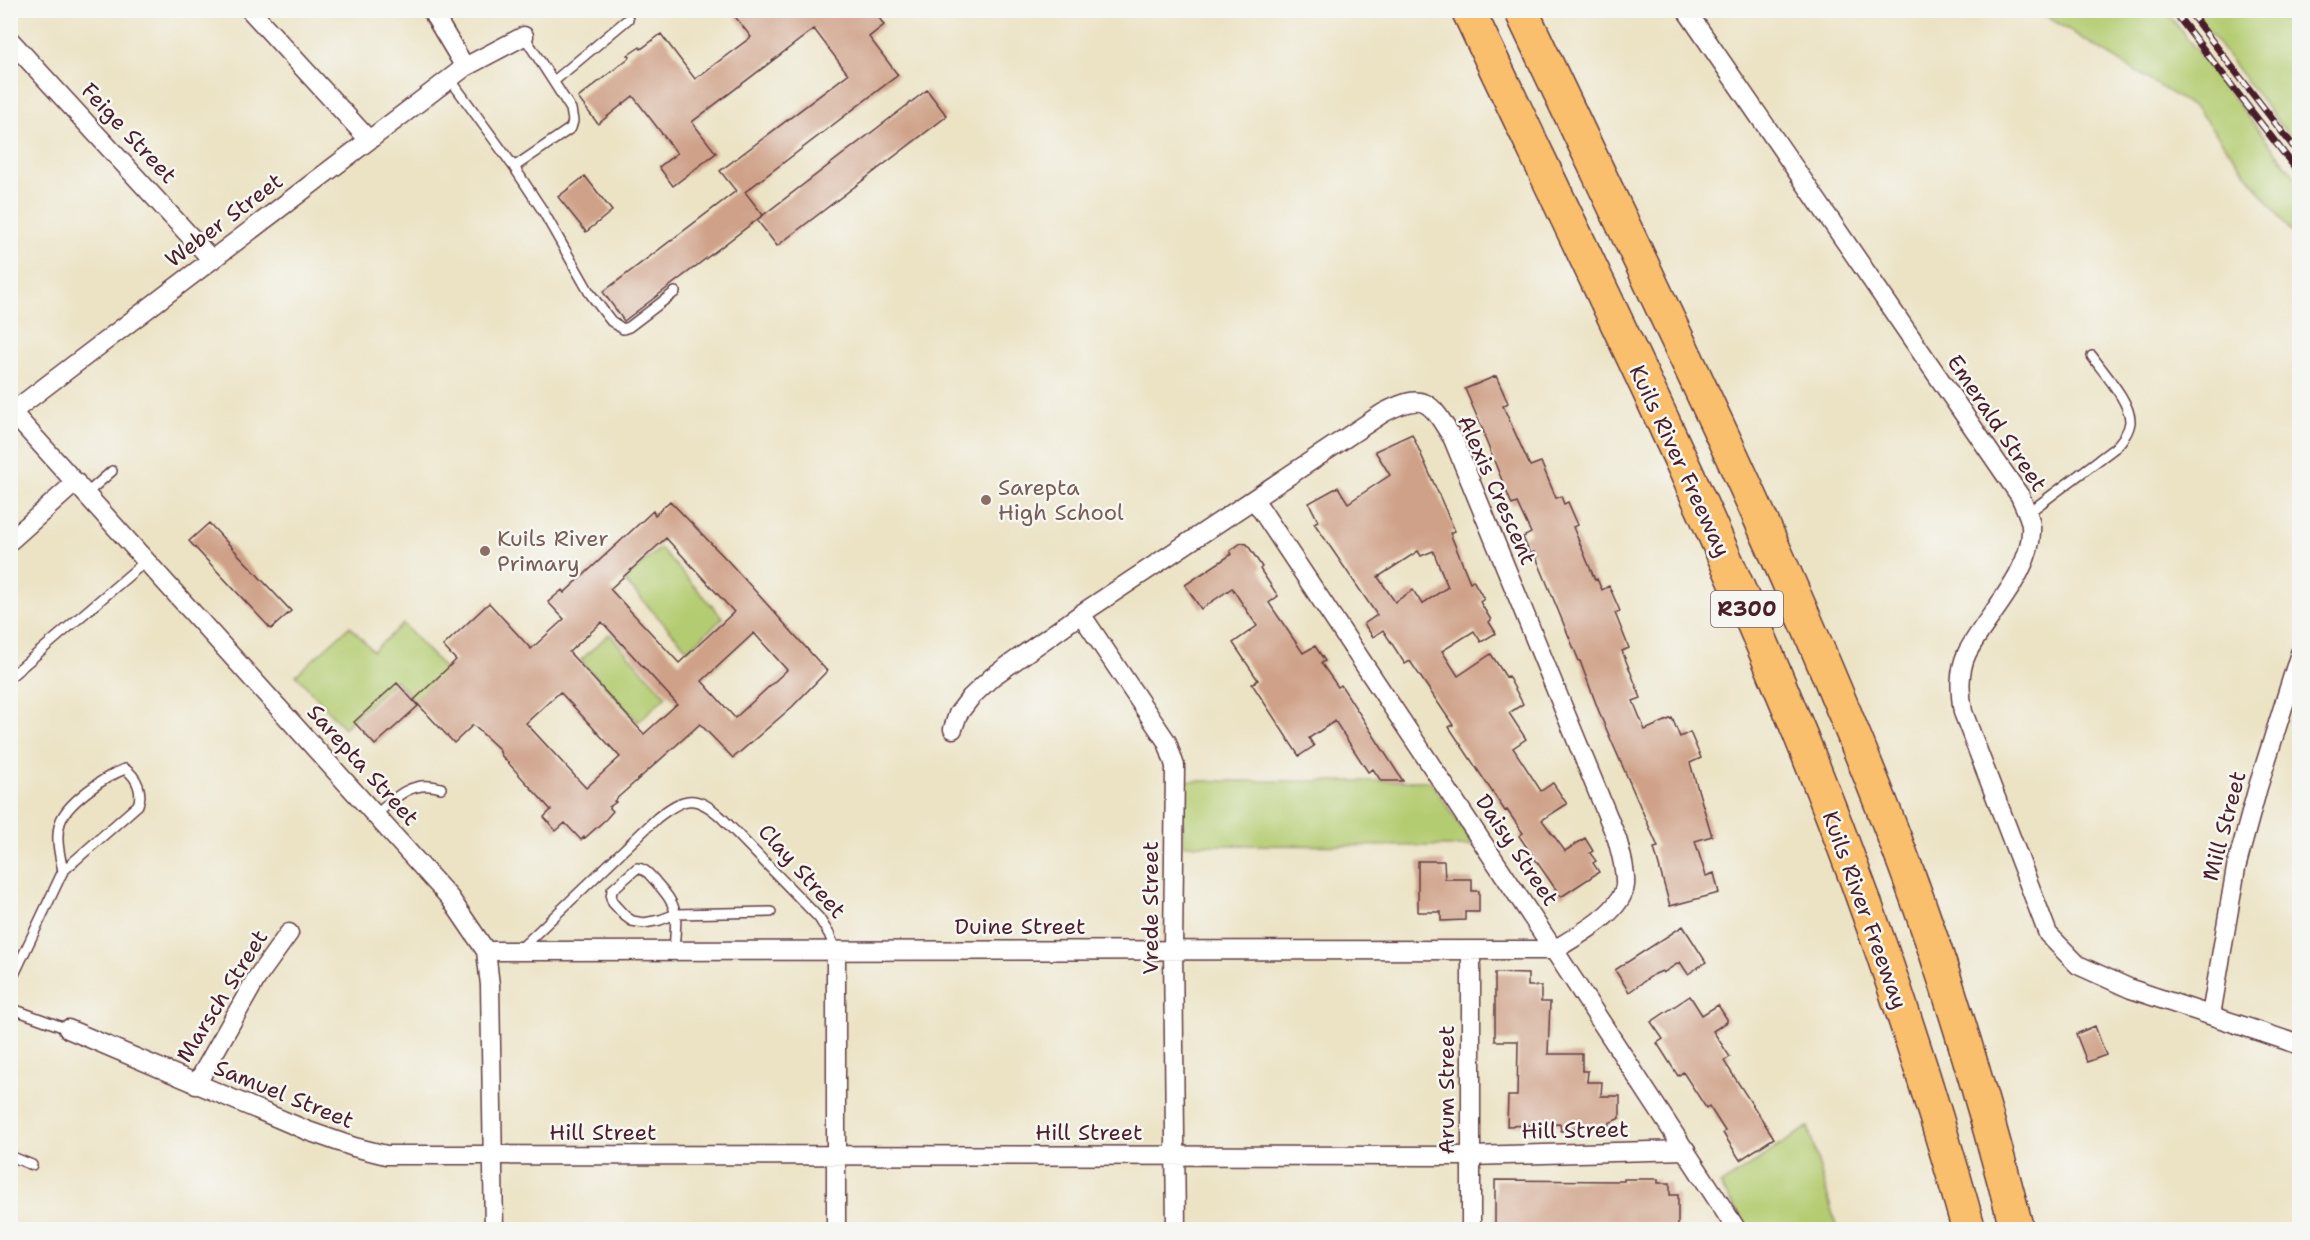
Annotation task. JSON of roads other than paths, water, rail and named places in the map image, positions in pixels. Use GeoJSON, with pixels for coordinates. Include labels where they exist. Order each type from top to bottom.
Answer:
{"type":"FeatureCollection","features":[{"type":"Feature","properties":{"kind":"highway","name":"Kuils River Freeway"},"geometry":{"type":"LineString","coordinates":[[1468,10],[1699,500],[1782,690],[1861,891],[1908,1029],[1968,1230]]}},
{"type":"Feature","properties":{"kind":"highway","name":"R300"},"geometry":{"type":"LineString","coordinates":[[1521,10],[1698,381],[1830,678],[1904,864],[1957,1016],[2017,1230]]}},
{"type":"Feature","properties":{"kind":"street"},"geometry":{"type":"LineString","coordinates":[[250,10],[369,140]]}},
{"type":"Feature","properties":{"kind":"street"},"geometry":{"type":"LineString","coordinates":[[431,10],[465,67]]}},
{"type":"Feature","properties":{"kind":"street","name":"Emerald Street"},"geometry":{"type":"LineString","coordinates":[[1686,10],[2020,496],[2028,513],[2031,527],[2026,554],[2014,580],[1966,655],[1959,686],[1962,712],[2048,934],[2078,965],[2131,989],[2300,1045]]}},
{"type":"Feature","properties":{"kind":"street","name":"Weber Street"},"geometry":{"type":"LineString","coordinates":[[11,411],[465,67],[524,36]]}},
{"type":"Feature","properties":{"kind":"street","name":"Feige Street"},"geometry":{"type":"LineString","coordinates":[[10,40],[212,260]]}},
{"type":"Feature","properties":{"kind":"street","name":"Alexis Crescent"},"geometry":{"type":"LineString","coordinates":[[953,729],[958,714],[992,676],[1081,614],[1383,413],[1407,401],[1424,402],[1438,414],[1453,439],[1594,779],[1624,864],[1625,887],[1615,908],[1554,950]]}},
{"type":"Feature","properties":{"kind":"street","name":"Sarepta Street"},"geometry":{"type":"LineString","coordinates":[[11,411],[450,898],[486,951],[490,985],[494,1230]]}},
{"type":"Feature","properties":{"kind":"street"},"geometry":{"type":"LineString","coordinates":[[10,541],[81,488]]}},
{"type":"Feature","properties":{"kind":"street","name":"Daisy Street"},"geometry":{"type":"LineString","coordinates":[[1254,499],[1737,1230]]}},
{"type":"Feature","properties":{"kind":"street","name":"Vrede Street"},"geometry":{"type":"LineString","coordinates":[[1081,614],[1167,742],[1175,766],[1173,949],[1176,1230]]}},
{"type":"Feature","properties":{"kind":"street","name":"Mill Street"},"geometry":{"type":"LineString","coordinates":[[2211,1015],[2236,868],[2255,797],[2300,652]]}},
{"type":"Feature","properties":{"kind":"street","name":"Marsch Street"},"geometry":{"type":"LineString","coordinates":[[196,1084],[256,979],[289,933]]}},
{"type":"Feature","properties":{"kind":"street","name":"Duine Street"},"geometry":{"type":"LineString","coordinates":[[486,951],[1554,950]]}},
{"type":"Feature","properties":{"kind":"street","name":"Clay Street"},"geometry":{"type":"LineString","coordinates":[[836,951],[836,1230]]}},
{"type":"Feature","properties":{"kind":"street","name":"Arum Street"},"geometry":{"type":"LineString","coordinates":[[1471,1230],[1472,951]]}},
{"type":"Feature","properties":{"kind":"street","name":"Samuel Street"},"geometry":{"type":"LineString","coordinates":[[68,1029],[308,1131],[354,1147],[386,1155],[493,1156]]}},
{"type":"Feature","properties":{"kind":"street","name":"Hill Street"},"geometry":{"type":"LineString","coordinates":[[493,1156],[1470,1156],[1686,1150]]}},
{"type":"Feature","properties":{"kind":"lane"},"geometry":{"type":"LineString","coordinates":[[554,81],[628,19]]}},
{"type":"Feature","properties":{"kind":"lane"},"geometry":{"type":"LineString","coordinates":[[514,166],[571,128],[573,121],[571,109],[524,36]]}},
{"type":"Feature","properties":{"kind":"lane"},"geometry":{"type":"LineString","coordinates":[[450,78],[514,166],[589,292],[615,325],[623,329],[629,327],[675,292]]}},
{"type":"Feature","properties":{"kind":"lane"},"geometry":{"type":"LineString","coordinates":[[2028,513],[2116,447],[2127,433],[2130,422],[2122,398],[2092,356]]}},
{"type":"Feature","properties":{"kind":"lane"},"geometry":{"type":"LineString","coordinates":[[81,488],[112,471]]}},
{"type":"Feature","properties":{"kind":"lane"},"geometry":{"type":"LineString","coordinates":[[10,677],[147,560]]}},
{"type":"Feature","properties":{"kind":"lane"},"geometry":{"type":"LineString","coordinates":[[10,983],[63,871],[138,805],[141,797],[140,791],[129,771],[125,769],[87,792],[65,813],[60,823],[59,834],[63,871]]}},
{"type":"Feature","properties":{"kind":"lane"},"geometry":{"type":"LineString","coordinates":[[376,815],[402,792],[412,787],[423,785],[441,788]]}},
{"type":"Feature","properties":{"kind":"lane","name":"Clay Street"},"geometry":{"type":"LineString","coordinates":[[518,951],[657,818],[672,806],[685,800],[696,800],[709,806],[722,818],[819,918],[836,951]]}},
{"type":"Feature","properties":{"kind":"lane"},"geometry":{"type":"LineString","coordinates":[[674,951],[676,914],[670,898],[642,869],[632,871],[612,890],[611,898],[613,903],[632,921],[644,923],[676,914],[771,912]]}},
{"type":"Feature","properties":{"kind":"lane"},"geometry":{"type":"LineString","coordinates":[[10,1008],[68,1029]]}},
{"type":"Feature","properties":{"kind":"lane"},"geometry":{"type":"LineString","coordinates":[[10,1156],[32,1165]]}},
{"type":"Feature","properties":{"kind":"railway"},"geometry":{"type":"LineString","coordinates":[[2173,10],[2300,174]]}},
{"type":"Feature","properties":{"kind":"railway"},"geometry":{"type":"LineString","coordinates":[[2188,10],[2300,155]]}},
{"type":"Feature","properties":{"kind":"place","name":"Sarepta High School"},"geometry":{"type":"Point","coordinates":[986,500]}},
{"type":"Feature","properties":{"kind":"place","name":"Kuils River Primary"},"geometry":{"type":"Point","coordinates":[485,551]}}]}
